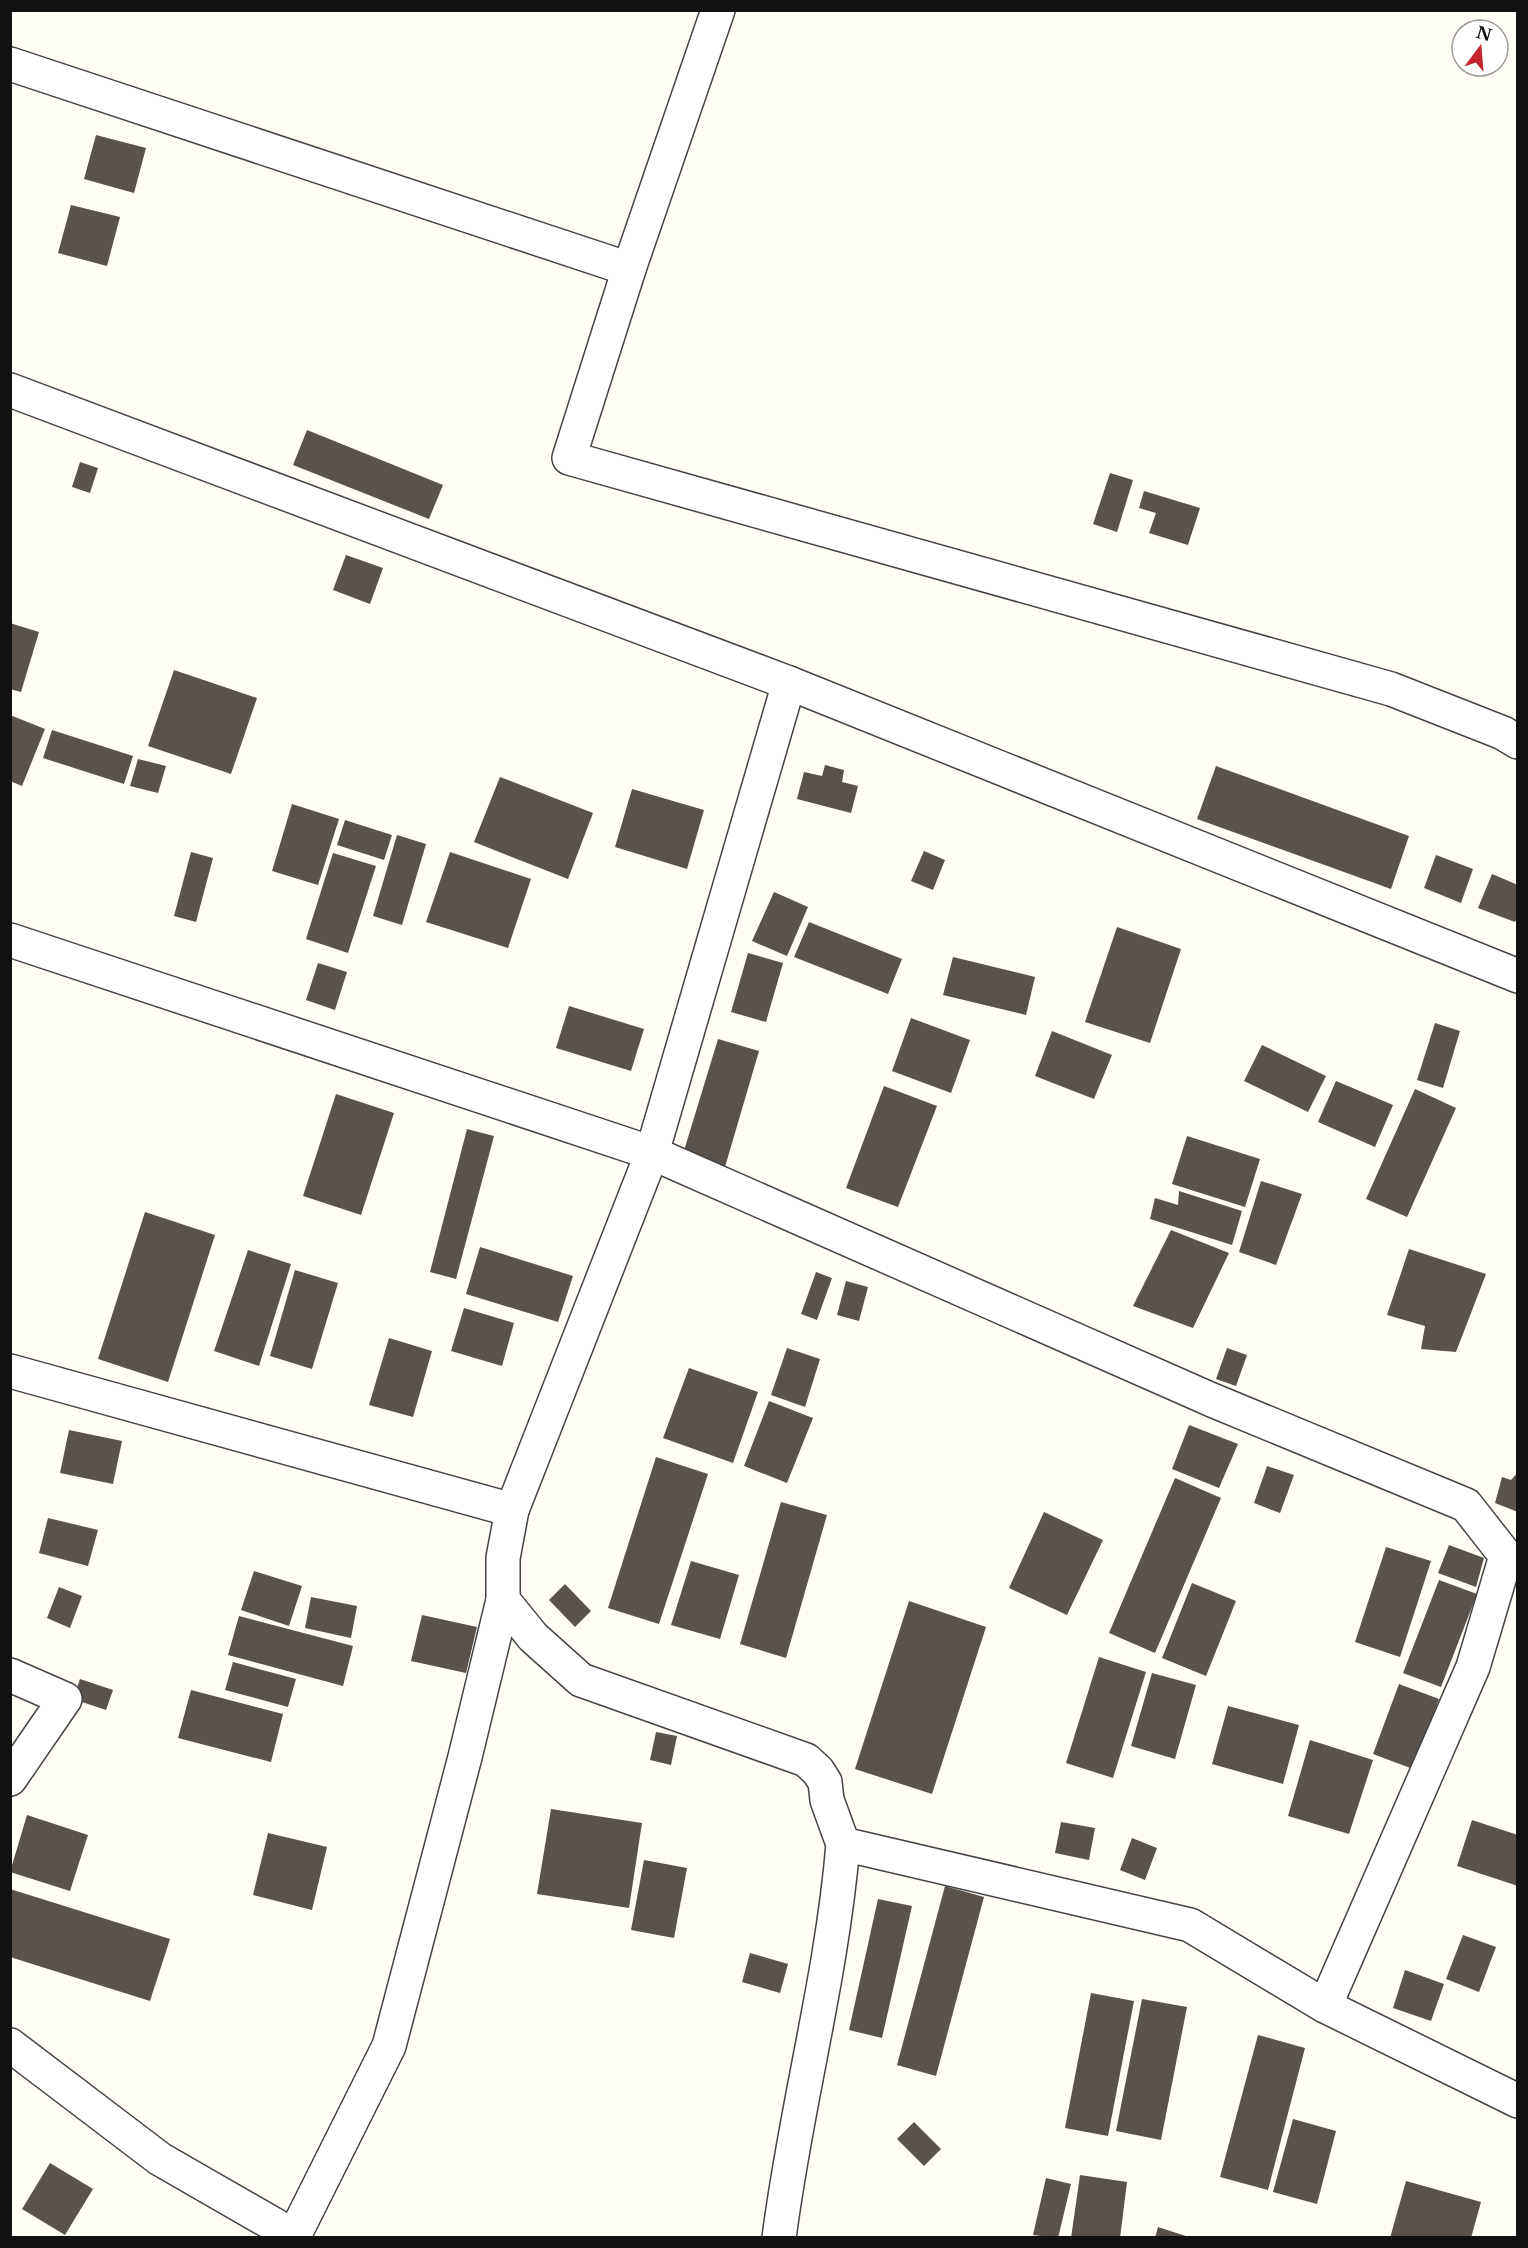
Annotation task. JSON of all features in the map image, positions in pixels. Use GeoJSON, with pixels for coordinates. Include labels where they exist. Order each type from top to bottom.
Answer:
{"type":"FeatureCollection","features":[{"type":"Feature","properties":{"kind":"street"},"geometry":{"type":"LineString","coordinates":[[718,10],[629,269],[569,458],[1391,689],[1503,733],[1518,742]]}},
{"type":"Feature","properties":{"kind":"street"},"geometry":{"type":"LineString","coordinates":[[10,64],[629,269]]}},
{"type":"Feature","properties":{"kind":"street"},"geometry":{"type":"LineString","coordinates":[[10,390],[789,683],[1518,976]]}},
{"type":"Feature","properties":{"kind":"street"},"geometry":{"type":"LineString","coordinates":[[10,2045],[160,2159],[294,2237],[389,2046],[465,1757],[502,1600],[503,1558],[512,1510],[652,1153],[789,683]]}},
{"type":"Feature","properties":{"kind":"street"},"geometry":{"type":"LineString","coordinates":[[10,940],[652,1153],[1212,1400],[1466,1505],[1506,1556],[1473,1667],[1325,2006]]}},
{"type":"Feature","properties":{"kind":"street"},"geometry":{"type":"LineString","coordinates":[[10,1371],[512,1510]]}},
{"type":"Feature","properties":{"kind":"street"},"geometry":{"type":"LineString","coordinates":[[502,1600],[533,1637],[581,1680],[806,1760],[818,1771],[825,1782],[827,1800],[843,1844],[839,1891],[823,1995],[779,2238]]}},
{"type":"Feature","properties":{"kind":"street"},"geometry":{"type":"LineString","coordinates":[[10,1675],[65,1699],[10,1779]]}},
{"type":"Feature","properties":{"kind":"street"},"geometry":{"type":"LineString","coordinates":[[843,1844],[1190,1925],[1325,2006],[1518,2101]]}},
{"type":"Feature","properties":{"kind":"building"},"geometry":{"type":"Polygon","coordinates":[[[96,135],[146,148],[134,193],[84,179],[96,135]]]}},
{"type":"Feature","properties":{"kind":"building"},"geometry":{"type":"Polygon","coordinates":[[[71,205],[120,217],[107,266],[58,253],[71,205]]]}},
{"type":"Feature","properties":{"kind":"building"},"geometry":{"type":"Polygon","coordinates":[[[307,430],[443,485],[429,519],[293,465],[307,430]]]}},
{"type":"Feature","properties":{"kind":"building"},"geometry":{"type":"Polygon","coordinates":[[[80,462],[98,468],[90,493],[72,487],[80,462]]]}},
{"type":"Feature","properties":{"kind":"building"},"geometry":{"type":"Polygon","coordinates":[[[1110,473],[1133,480],[1117,532],[1093,524],[1110,473]]]}},
{"type":"Feature","properties":{"kind":"building"},"geometry":{"type":"Polygon","coordinates":[[[1144,491],[1200,508],[1188,545],[1149,533],[1156,513],[1139,508],[1144,491]]]}},
{"type":"Feature","properties":{"kind":"building"},"geometry":{"type":"Polygon","coordinates":[[[346,555],[383,568],[370,604],[333,590],[346,555]]]}},
{"type":"Feature","properties":{"kind":"building"},"geometry":{"type":"Polygon","coordinates":[[[10,623],[39,632],[21,692],[10,689],[10,623]]]}},
{"type":"Feature","properties":{"kind":"building"},"geometry":{"type":"Polygon","coordinates":[[[174,670],[257,698],[231,774],[148,746],[174,670]]]}},
{"type":"Feature","properties":{"kind":"building"},"geometry":{"type":"Polygon","coordinates":[[[10,715],[45,729],[22,786],[10,781],[10,715]]]}},
{"type":"Feature","properties":{"kind":"building"},"geometry":{"type":"Polygon","coordinates":[[[52,730],[133,756],[124,784],[43,758],[52,730]]]}},
{"type":"Feature","properties":{"kind":"building"},"geometry":{"type":"Polygon","coordinates":[[[138,759],[166,766],[158,793],[130,786],[138,759]]]}},
{"type":"Feature","properties":{"kind":"building"},"geometry":{"type":"Polygon","coordinates":[[[825,765],[844,770],[842,782],[858,786],[851,813],[797,799],[804,772],[822,776],[825,765]]]}},
{"type":"Feature","properties":{"kind":"building"},"geometry":{"type":"Polygon","coordinates":[[[1216,766],[1409,836],[1391,889],[1197,819],[1216,766]]]}},
{"type":"Feature","properties":{"kind":"building"},"geometry":{"type":"Polygon","coordinates":[[[500,777],[593,813],[568,879],[474,842],[500,777]]]}},
{"type":"Feature","properties":{"kind":"building"},"geometry":{"type":"Polygon","coordinates":[[[632,789],[704,810],[687,869],[615,847],[632,789]]]}},
{"type":"Feature","properties":{"kind":"building"},"geometry":{"type":"Polygon","coordinates":[[[292,804],[339,819],[318,885],[272,871],[292,804]]]}},
{"type":"Feature","properties":{"kind":"building"},"geometry":{"type":"Polygon","coordinates":[[[345,820],[392,835],[384,860],[337,845],[345,820]]]}},
{"type":"Feature","properties":{"kind":"building"},"geometry":{"type":"Polygon","coordinates":[[[397,835],[426,844],[402,925],[373,916],[397,835]]]}},
{"type":"Feature","properties":{"kind":"building"},"geometry":{"type":"Polygon","coordinates":[[[924,851],[945,860],[933,890],[911,881],[924,851]]]}},
{"type":"Feature","properties":{"kind":"building"},"geometry":{"type":"Polygon","coordinates":[[[191,852],[213,858],[196,922],[174,916],[191,852]]]}},
{"type":"Feature","properties":{"kind":"building"},"geometry":{"type":"Polygon","coordinates":[[[450,852],[531,879],[508,948],[426,922],[450,852]]]}},
{"type":"Feature","properties":{"kind":"building"},"geometry":{"type":"Polygon","coordinates":[[[333,853],[376,866],[348,953],[306,939],[333,853]]]}},
{"type":"Feature","properties":{"kind":"building"},"geometry":{"type":"Polygon","coordinates":[[[1436,855],[1473,869],[1461,903],[1424,888],[1436,855]]]}},
{"type":"Feature","properties":{"kind":"building"},"geometry":{"type":"Polygon","coordinates":[[[1492,874],[1518,885],[1518,916],[1515,922],[1478,908],[1492,874]]]}},
{"type":"Feature","properties":{"kind":"building"},"geometry":{"type":"Polygon","coordinates":[[[774,892],[808,907],[787,956],[752,941],[774,892]]]}},
{"type":"Feature","properties":{"kind":"building"},"geometry":{"type":"Polygon","coordinates":[[[809,922],[902,959],[888,994],[794,957],[809,922]]]}},
{"type":"Feature","properties":{"kind":"building"},"geometry":{"type":"Polygon","coordinates":[[[1117,927],[1181,949],[1150,1043],[1085,1022],[1117,927]]]}},
{"type":"Feature","properties":{"kind":"building"},"geometry":{"type":"Polygon","coordinates":[[[748,953],[783,963],[766,1022],[731,1012],[748,953]]]}},
{"type":"Feature","properties":{"kind":"building"},"geometry":{"type":"Polygon","coordinates":[[[953,957],[1035,977],[1026,1015],[943,995],[953,957]]]}},
{"type":"Feature","properties":{"kind":"building"},"geometry":{"type":"Polygon","coordinates":[[[318,963],[347,972],[335,1010],[306,1000],[318,963]]]}},
{"type":"Feature","properties":{"kind":"building"},"geometry":{"type":"Polygon","coordinates":[[[569,1006],[644,1029],[631,1071],[556,1048],[569,1006]]]}},
{"type":"Feature","properties":{"kind":"building"},"geometry":{"type":"Polygon","coordinates":[[[911,1018],[970,1040],[951,1093],[892,1071],[911,1018]]]}},
{"type":"Feature","properties":{"kind":"building"},"geometry":{"type":"Polygon","coordinates":[[[1435,1023],[1460,1031],[1443,1088],[1417,1080],[1435,1023]]]}},
{"type":"Feature","properties":{"kind":"building"},"geometry":{"type":"Polygon","coordinates":[[[1052,1031],[1112,1055],[1094,1099],[1035,1076],[1052,1031]]]}},
{"type":"Feature","properties":{"kind":"building"},"geometry":{"type":"Polygon","coordinates":[[[718,1039],[759,1051],[725,1167],[683,1154],[718,1039]]]}},
{"type":"Feature","properties":{"kind":"building"},"geometry":{"type":"Polygon","coordinates":[[[1262,1045],[1326,1076],[1308,1112],[1244,1081],[1262,1045]]]}},
{"type":"Feature","properties":{"kind":"building"},"geometry":{"type":"Polygon","coordinates":[[[1336,1081],[1393,1105],[1375,1147],[1318,1122],[1336,1081]]]}},
{"type":"Feature","properties":{"kind":"building"},"geometry":{"type":"Polygon","coordinates":[[[884,1086],[937,1106],[898,1207],[846,1188],[884,1086]]]}},
{"type":"Feature","properties":{"kind":"building"},"geometry":{"type":"Polygon","coordinates":[[[1415,1089],[1456,1108],[1407,1217],[1366,1199],[1415,1089]]]}},
{"type":"Feature","properties":{"kind":"building"},"geometry":{"type":"Polygon","coordinates":[[[336,1094],[394,1113],[361,1215],[303,1196],[336,1094]]]}},
{"type":"Feature","properties":{"kind":"building"},"geometry":{"type":"Polygon","coordinates":[[[467,1129],[494,1136],[456,1279],[430,1272],[467,1129]]]}},
{"type":"Feature","properties":{"kind":"building"},"geometry":{"type":"Polygon","coordinates":[[[1187,1136],[1260,1159],[1245,1207],[1172,1184],[1187,1136]]]}},
{"type":"Feature","properties":{"kind":"building"},"geometry":{"type":"Polygon","coordinates":[[[1261,1181],[1302,1194],[1276,1265],[1239,1252],[1261,1181]]]}},
{"type":"Feature","properties":{"kind":"building"},"geometry":{"type":"Polygon","coordinates":[[[1179,1191],[1242,1211],[1232,1245],[1150,1219],[1155,1198],[1178,1205],[1179,1191]]]}},
{"type":"Feature","properties":{"kind":"building"},"geometry":{"type":"Polygon","coordinates":[[[145,1212],[215,1235],[168,1382],[98,1359],[145,1212]]]}},
{"type":"Feature","properties":{"kind":"building"},"geometry":{"type":"Polygon","coordinates":[[[1171,1230],[1229,1253],[1193,1328],[1133,1306],[1171,1230]]]}},
{"type":"Feature","properties":{"kind":"building"},"geometry":{"type":"Polygon","coordinates":[[[480,1247],[573,1276],[558,1322],[466,1294],[480,1247]]]}},
{"type":"Feature","properties":{"kind":"building"},"geometry":{"type":"Polygon","coordinates":[[[1409,1249],[1486,1274],[1456,1352],[1421,1349],[1425,1326],[1387,1315],[1409,1249]]]}},
{"type":"Feature","properties":{"kind":"building"},"geometry":{"type":"Polygon","coordinates":[[[248,1250],[291,1264],[259,1366],[214,1351],[248,1250]]]}},
{"type":"Feature","properties":{"kind":"building"},"geometry":{"type":"Polygon","coordinates":[[[295,1270],[338,1283],[312,1369],[270,1356],[295,1270]]]}},
{"type":"Feature","properties":{"kind":"building"},"geometry":{"type":"Polygon","coordinates":[[[816,1272],[832,1278],[817,1320],[801,1314],[816,1272]]]}},
{"type":"Feature","properties":{"kind":"building"},"geometry":{"type":"Polygon","coordinates":[[[846,1281],[868,1287],[859,1321],[837,1315],[846,1281]]]}},
{"type":"Feature","properties":{"kind":"building"},"geometry":{"type":"Polygon","coordinates":[[[464,1308],[514,1323],[502,1366],[451,1351],[464,1308]]]}},
{"type":"Feature","properties":{"kind":"building"},"geometry":{"type":"Polygon","coordinates":[[[389,1338],[432,1351],[413,1417],[369,1405],[389,1338]]]}},
{"type":"Feature","properties":{"kind":"building"},"geometry":{"type":"Polygon","coordinates":[[[787,1348],[820,1359],[805,1407],[771,1395],[787,1348]]]}},
{"type":"Feature","properties":{"kind":"building"},"geometry":{"type":"Polygon","coordinates":[[[1227,1348],[1247,1355],[1236,1386],[1216,1379],[1227,1348]]]}},
{"type":"Feature","properties":{"kind":"building"},"geometry":{"type":"Polygon","coordinates":[[[689,1368],[758,1392],[733,1463],[663,1438],[689,1368]]]}},
{"type":"Feature","properties":{"kind":"building"},"geometry":{"type":"Polygon","coordinates":[[[769,1401],[813,1418],[787,1483],[744,1466],[769,1401]]]}},
{"type":"Feature","properties":{"kind":"building"},"geometry":{"type":"Polygon","coordinates":[[[1189,1425],[1238,1444],[1219,1488],[1172,1469],[1189,1425]]]}},
{"type":"Feature","properties":{"kind":"building"},"geometry":{"type":"Polygon","coordinates":[[[69,1430],[122,1441],[113,1484],[60,1473],[69,1430]]]}},
{"type":"Feature","properties":{"kind":"building"},"geometry":{"type":"Polygon","coordinates":[[[656,1457],[708,1474],[659,1624],[608,1608],[656,1457]]]}},
{"type":"Feature","properties":{"kind":"building"},"geometry":{"type":"Polygon","coordinates":[[[1267,1466],[1294,1475],[1280,1513],[1254,1503],[1267,1466]]]}},
{"type":"Feature","properties":{"kind":"building"},"geometry":{"type":"Polygon","coordinates":[[[1518,1472],[1518,1512],[1495,1503],[1502,1477],[1511,1480],[1518,1472]]]}},
{"type":"Feature","properties":{"kind":"building"},"geometry":{"type":"Polygon","coordinates":[[[1175,1478],[1221,1498],[1155,1653],[1109,1633],[1175,1478]]]}},
{"type":"Feature","properties":{"kind":"building"},"geometry":{"type":"Polygon","coordinates":[[[781,1502],[827,1515],[786,1658],[740,1644],[781,1502]]]}},
{"type":"Feature","properties":{"kind":"building"},"geometry":{"type":"Polygon","coordinates":[[[1044,1512],[1103,1540],[1067,1615],[1009,1588],[1044,1512]]]}},
{"type":"Feature","properties":{"kind":"building"},"geometry":{"type":"Polygon","coordinates":[[[48,1518],[98,1530],[88,1566],[39,1553],[48,1518]]]}},
{"type":"Feature","properties":{"kind":"building"},"geometry":{"type":"Polygon","coordinates":[[[1449,1545],[1484,1558],[1476,1587],[1438,1573],[1449,1545]]]}},
{"type":"Feature","properties":{"kind":"building"},"geometry":{"type":"Polygon","coordinates":[[[1386,1547],[1431,1561],[1400,1657],[1355,1642],[1386,1547]]]}},
{"type":"Feature","properties":{"kind":"building"},"geometry":{"type":"Polygon","coordinates":[[[691,1561],[739,1575],[720,1639],[671,1625],[691,1561]]]}},
{"type":"Feature","properties":{"kind":"building"},"geometry":{"type":"Polygon","coordinates":[[[254,1571],[302,1586],[289,1626],[241,1610],[254,1571]]]}},
{"type":"Feature","properties":{"kind":"building"},"geometry":{"type":"Polygon","coordinates":[[[1439,1580],[1477,1594],[1441,1687],[1403,1673],[1439,1580]]]}},
{"type":"Feature","properties":{"kind":"building"},"geometry":{"type":"Polygon","coordinates":[[[1192,1583],[1236,1601],[1206,1676],[1162,1658],[1192,1583]]]}},
{"type":"Feature","properties":{"kind":"building"},"geometry":{"type":"Polygon","coordinates":[[[565,1584],[591,1611],[575,1627],[549,1600],[565,1584]]]}},
{"type":"Feature","properties":{"kind":"building"},"geometry":{"type":"Polygon","coordinates":[[[59,1587],[82,1596],[70,1628],[47,1618],[59,1587]]]}},
{"type":"Feature","properties":{"kind":"building"},"geometry":{"type":"Polygon","coordinates":[[[311,1597],[357,1606],[351,1638],[305,1628],[311,1597]]]}},
{"type":"Feature","properties":{"kind":"building"},"geometry":{"type":"Polygon","coordinates":[[[909,1601],[986,1627],[932,1794],[855,1769],[909,1601]]]}},
{"type":"Feature","properties":{"kind":"building"},"geometry":{"type":"Polygon","coordinates":[[[422,1615],[477,1627],[466,1673],[411,1661],[422,1615]]]}},
{"type":"Feature","properties":{"kind":"building"},"geometry":{"type":"Polygon","coordinates":[[[239,1616],[353,1646],[343,1686],[228,1655],[239,1616]]]}},
{"type":"Feature","properties":{"kind":"building"},"geometry":{"type":"Polygon","coordinates":[[[1099,1657],[1146,1672],[1113,1778],[1066,1763],[1099,1657]]]}},
{"type":"Feature","properties":{"kind":"building"},"geometry":{"type":"Polygon","coordinates":[[[233,1662],[296,1679],[288,1707],[225,1690],[233,1662]]]}},
{"type":"Feature","properties":{"kind":"building"},"geometry":{"type":"Polygon","coordinates":[[[1152,1673],[1196,1685],[1175,1759],[1131,1746],[1152,1673]]]}},
{"type":"Feature","properties":{"kind":"building"},"geometry":{"type":"Polygon","coordinates":[[[80,1679],[113,1690],[106,1710],[73,1699],[80,1679]]]}},
{"type":"Feature","properties":{"kind":"building"},"geometry":{"type":"Polygon","coordinates":[[[1399,1684],[1439,1699],[1413,1769],[1373,1754],[1399,1684]]]}},
{"type":"Feature","properties":{"kind":"building"},"geometry":{"type":"Polygon","coordinates":[[[191,1690],[283,1714],[271,1762],[178,1738],[191,1690]]]}},
{"type":"Feature","properties":{"kind":"building"},"geometry":{"type":"Polygon","coordinates":[[[1228,1706],[1299,1725],[1283,1784],[1212,1764],[1228,1706]]]}},
{"type":"Feature","properties":{"kind":"building"},"geometry":{"type":"Polygon","coordinates":[[[656,1732],[677,1736],[671,1765],[650,1760],[656,1732]]]}},
{"type":"Feature","properties":{"kind":"building"},"geometry":{"type":"Polygon","coordinates":[[[1310,1740],[1373,1760],[1349,1834],[1288,1816],[1310,1740]]]}},
{"type":"Feature","properties":{"kind":"building"},"geometry":{"type":"Polygon","coordinates":[[[551,1809],[642,1823],[629,1908],[537,1894],[551,1809]]]}},
{"type":"Feature","properties":{"kind":"building"},"geometry":{"type":"Polygon","coordinates":[[[27,1815],[88,1835],[70,1891],[10,1872],[27,1815]]]}},
{"type":"Feature","properties":{"kind":"building"},"geometry":{"type":"Polygon","coordinates":[[[1472,1820],[1518,1835],[1518,1886],[1457,1866],[1472,1820]]]}},
{"type":"Feature","properties":{"kind":"building"},"geometry":{"type":"Polygon","coordinates":[[[1061,1822],[1095,1828],[1089,1860],[1055,1853],[1061,1822]]]}},
{"type":"Feature","properties":{"kind":"building"},"geometry":{"type":"Polygon","coordinates":[[[268,1833],[327,1847],[312,1910],[253,1895],[268,1833]]]}},
{"type":"Feature","properties":{"kind":"building"},"geometry":{"type":"Polygon","coordinates":[[[1132,1838],[1157,1848],[1145,1880],[1120,1870],[1132,1838]]]}},
{"type":"Feature","properties":{"kind":"building"},"geometry":{"type":"Polygon","coordinates":[[[644,1860],[687,1868],[674,1938],[631,1930],[644,1860]]]}},
{"type":"Feature","properties":{"kind":"building"},"geometry":{"type":"Polygon","coordinates":[[[945,1886],[984,1897],[936,2076],[897,2065],[945,1886]]]}},
{"type":"Feature","properties":{"kind":"building"},"geometry":{"type":"Polygon","coordinates":[[[10,1889],[170,1939],[150,2001],[10,1957],[10,1889]]]}},
{"type":"Feature","properties":{"kind":"building"},"geometry":{"type":"Polygon","coordinates":[[[878,1899],[912,1906],[882,2038],[849,2030],[878,1899]]]}},
{"type":"Feature","properties":{"kind":"building"},"geometry":{"type":"Polygon","coordinates":[[[1463,1935],[1496,1947],[1479,1992],[1446,1979],[1463,1935]]]}},
{"type":"Feature","properties":{"kind":"building"},"geometry":{"type":"Polygon","coordinates":[[[750,1953],[788,1964],[780,1993],[742,1982],[750,1953]]]}},
{"type":"Feature","properties":{"kind":"building"},"geometry":{"type":"Polygon","coordinates":[[[1405,1970],[1444,1984],[1431,2021],[1393,2008],[1405,1970]]]}},
{"type":"Feature","properties":{"kind":"building"},"geometry":{"type":"Polygon","coordinates":[[[1091,1993],[1134,2001],[1108,2136],[1065,2128],[1091,1993]]]}},
{"type":"Feature","properties":{"kind":"building"},"geometry":{"type":"Polygon","coordinates":[[[1142,1999],[1187,2007],[1161,2140],[1116,2131],[1142,1999]]]}},
{"type":"Feature","properties":{"kind":"building"},"geometry":{"type":"Polygon","coordinates":[[[1258,2035],[1305,2048],[1268,2190],[1220,2177],[1258,2035]]]}},
{"type":"Feature","properties":{"kind":"building"},"geometry":{"type":"Polygon","coordinates":[[[1293,2119],[1336,2131],[1317,2204],[1273,2192],[1293,2119]]]}},
{"type":"Feature","properties":{"kind":"building"},"geometry":{"type":"Polygon","coordinates":[[[914,2122],[941,2149],[924,2166],[897,2139],[914,2122]]]}},
{"type":"Feature","properties":{"kind":"building"},"geometry":{"type":"Polygon","coordinates":[[[50,2163],[93,2189],[65,2235],[22,2209],[50,2163]]]}},
{"type":"Feature","properties":{"kind":"building"},"geometry":{"type":"Polygon","coordinates":[[[1080,2175],[1127,2182],[1120,2238],[1071,2238],[1080,2175]]]}},
{"type":"Feature","properties":{"kind":"building"},"geometry":{"type":"Polygon","coordinates":[[[1046,2178],[1071,2184],[1058,2238],[1033,2235],[1046,2178]]]}},
{"type":"Feature","properties":{"kind":"building"},"geometry":{"type":"Polygon","coordinates":[[[1406,2181],[1481,2202],[1471,2238],[1390,2238],[1406,2181]]]}},
{"type":"Feature","properties":{"kind":"building"},"geometry":{"type":"Polygon","coordinates":[[[1158,2227],[1189,2237],[1189,2238],[1155,2238],[1158,2227]]]}}]}
